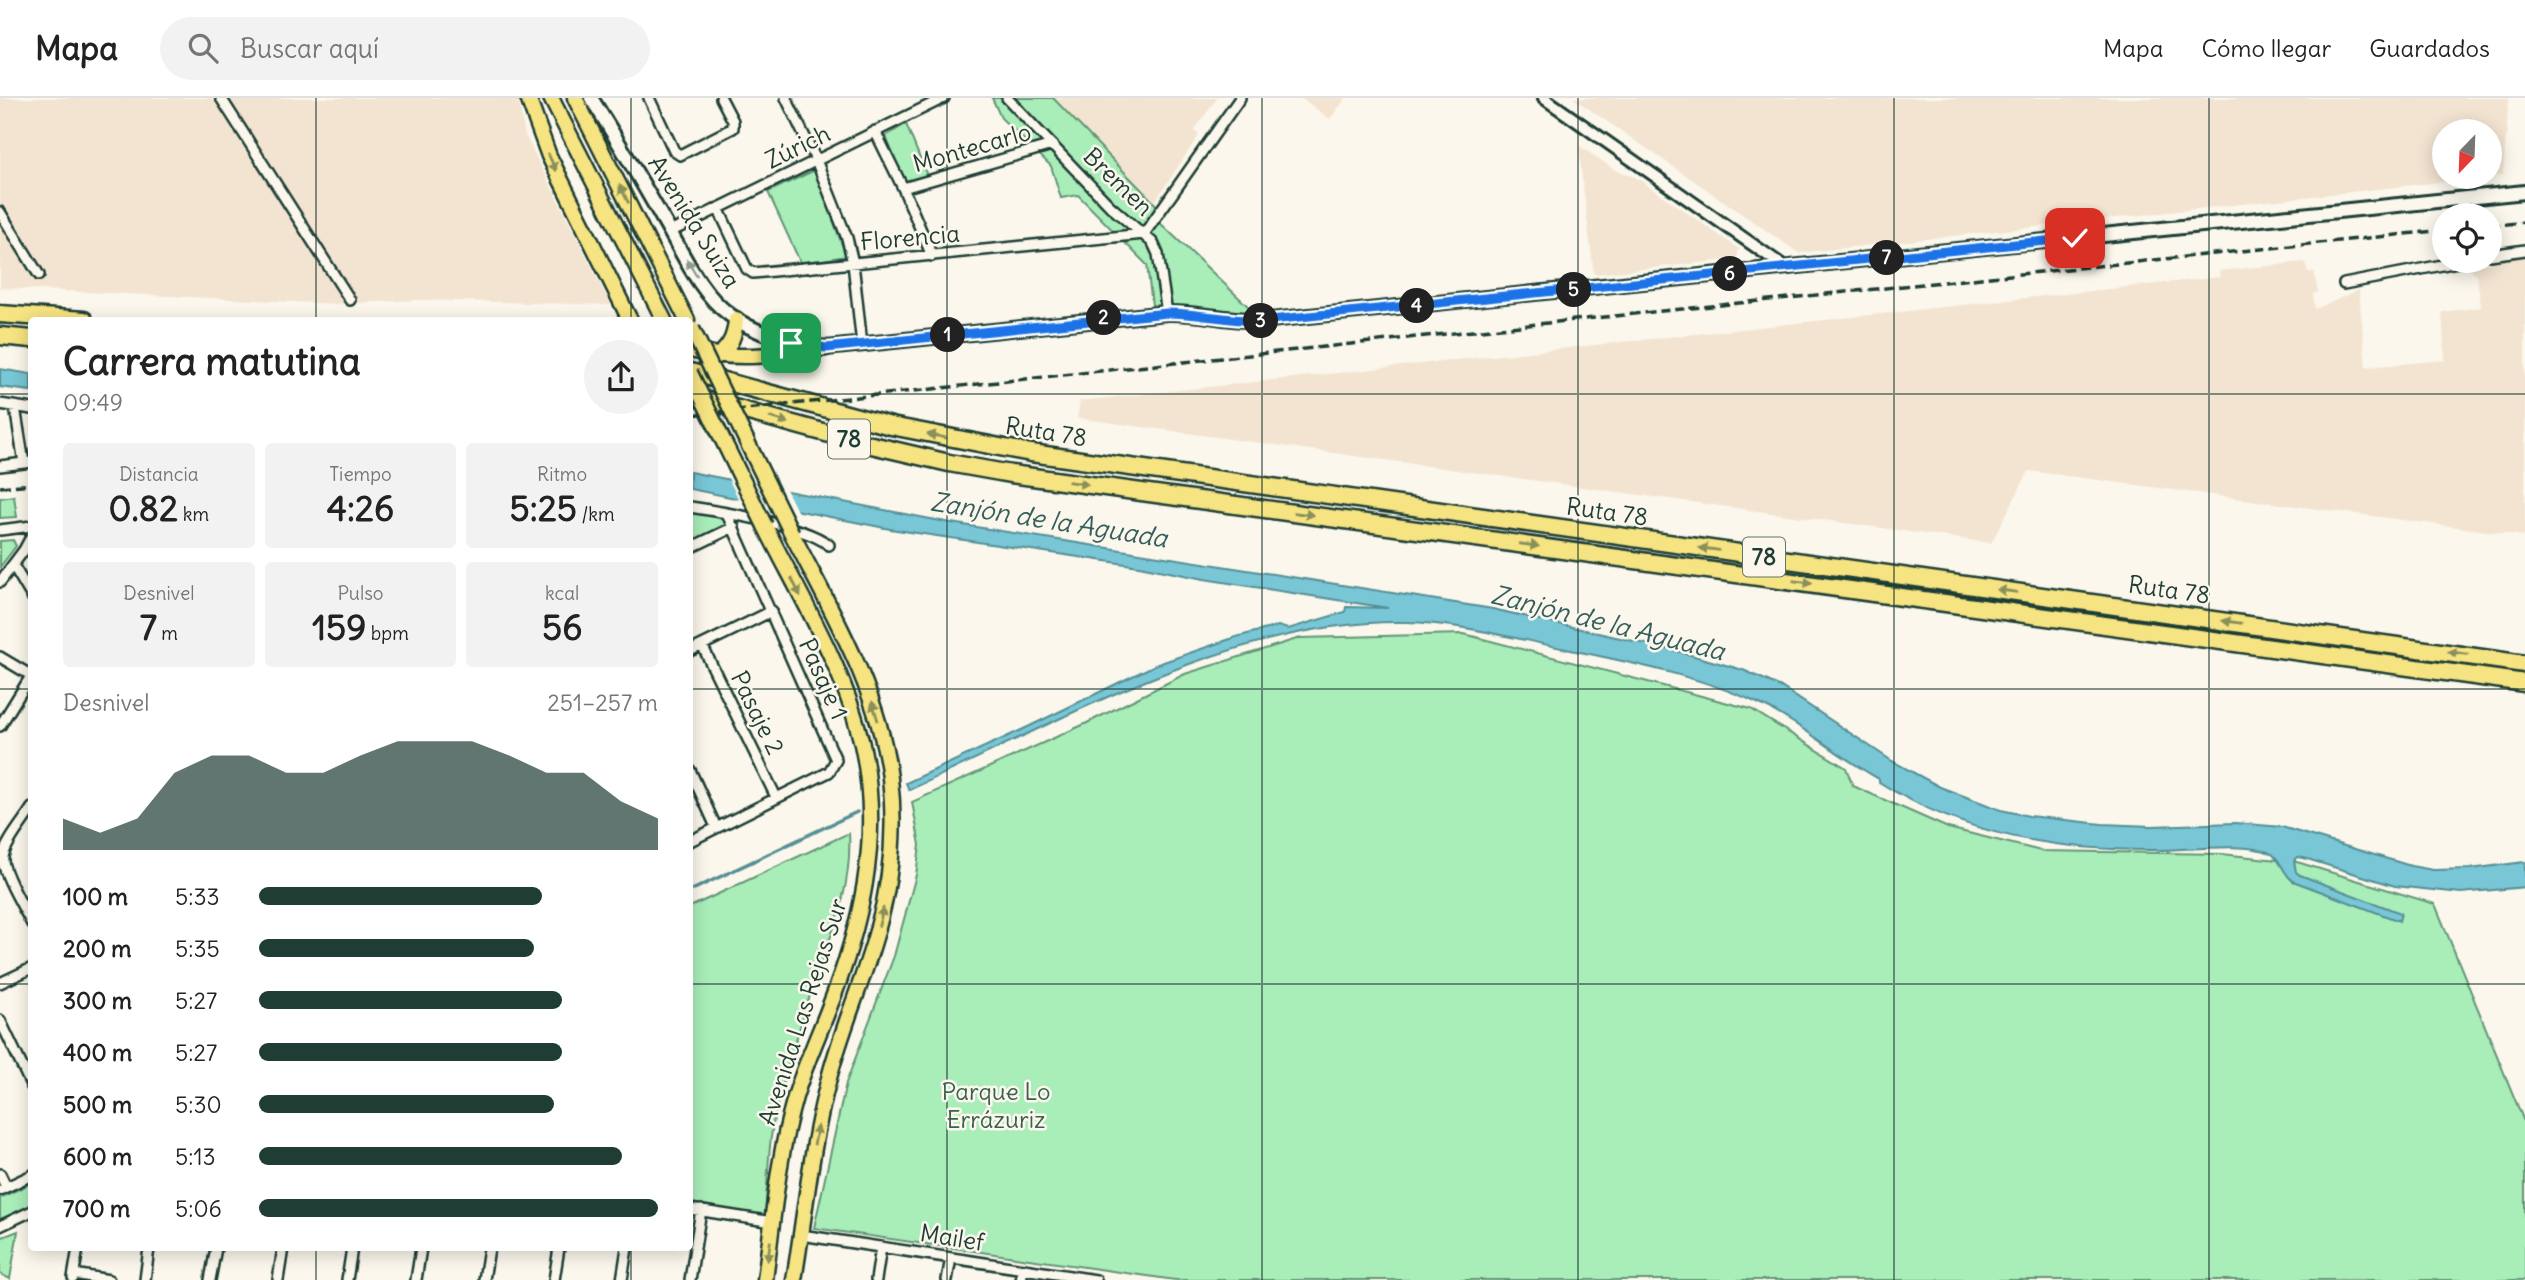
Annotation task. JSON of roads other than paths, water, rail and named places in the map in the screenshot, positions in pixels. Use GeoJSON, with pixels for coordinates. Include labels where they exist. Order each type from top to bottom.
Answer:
{"type":"FeatureCollection","features":[{"type":"Feature","properties":{"kind":"highway"},"geometry":{"type":"LineString","coordinates":[[0,314],[42,317]]}},
{"type":"Feature","properties":{"kind":"highway"},"geometry":{"type":"LineString","coordinates":[[0,336],[28,339]]}},
{"type":"Feature","properties":{"kind":"highway","name":"Ruta 78"},"geometry":{"type":"LineString","coordinates":[[693,373],[891,426],[1017,451],[2525,664]]}},
{"type":"Feature","properties":{"kind":"highway","name":"Ruta 78"},"geometry":{"type":"LineString","coordinates":[[693,397],[863,443],[948,463],[1011,474],[2525,683]]}},
{"type":"Feature","properties":{"kind":"main road"},"geometry":{"type":"LineString","coordinates":[[528,98],[549,156],[629,317]]}},
{"type":"Feature","properties":{"kind":"main road"},"geometry":{"type":"LineString","coordinates":[[551,98],[662,317]]}},
{"type":"Feature","properties":{"kind":"main road","name":"Avenida Suiza"},"geometry":{"type":"LineString","coordinates":[[575,98],[686,317]]}},
{"type":"Feature","properties":{"kind":"main road","name":"Avenida Suiza"},"geometry":{"type":"LineString","coordinates":[[590,98],[707,293],[736,320],[774,338],[826,348],[1167,313],[1258,321],[2522,190]]}},
{"type":"Feature","properties":{"kind":"main road"},"geometry":{"type":"LineString","coordinates":[[718,356],[730,343],[736,320]]}},
{"type":"Feature","properties":{"kind":"main road","name":"Avenida Suiza"},"geometry":{"type":"LineString","coordinates":[[693,330],[792,534]]}},
{"type":"Feature","properties":{"kind":"main road"},"geometry":{"type":"LineString","coordinates":[[693,351],[743,358],[826,348]]}},
{"type":"Feature","properties":{"kind":"main road","name":"Avenida Las Rejas Sur"},"geometry":{"type":"LineString","coordinates":[[693,378],[845,688],[863,747],[871,810],[870,853],[861,909],[794,1100],[784,1145],[765,1280]]}},
{"type":"Feature","properties":{"kind":"main road","name":"Avenida Las Rejas Sur"},"geometry":{"type":"LineString","coordinates":[[792,534],[851,649],[868,690],[890,778],[892,829],[888,880],[878,929],[823,1098],[806,1191],[794,1280]]}},
{"type":"Feature","properties":{"kind":"street"},"geometry":{"type":"LineString","coordinates":[[221,98],[350,300]]}},
{"type":"Feature","properties":{"kind":"street"},"geometry":{"type":"LineString","coordinates":[[649,98],[674,151],[680,155],[732,130],[734,124],[721,98]]}},
{"type":"Feature","properties":{"kind":"street","name":"Zúrich"},"geometry":{"type":"LineString","coordinates":[[670,232],[944,98]]}},
{"type":"Feature","properties":{"kind":"street","name":"Bremen"},"geometry":{"type":"LineString","coordinates":[[1007,98],[1121,216],[1153,243],[1158,254],[1167,313]]}},
{"type":"Feature","properties":{"kind":"street"},"geometry":{"type":"LineString","coordinates":[[1144,234],[1240,98]]}},
{"type":"Feature","properties":{"kind":"street"},"geometry":{"type":"LineString","coordinates":[[1544,98],[1786,268]]}},
{"type":"Feature","properties":{"kind":"street"},"geometry":{"type":"LineString","coordinates":[[788,99],[847,238],[853,263],[862,345]]}},
{"type":"Feature","properties":{"kind":"street"},"geometry":{"type":"LineString","coordinates":[[875,131],[904,188],[932,256]]}},
{"type":"Feature","properties":{"kind":"street","name":"Montecarlo"},"geometry":{"type":"LineString","coordinates":[[904,188],[1052,145]]}},
{"type":"Feature","properties":{"kind":"street","name":"Florencia"},"geometry":{"type":"LineString","coordinates":[[718,208],[751,272],[1144,234]]}},
{"type":"Feature","properties":{"kind":"street"},"geometry":{"type":"LineString","coordinates":[[0,212],[40,275]]}},
{"type":"Feature","properties":{"kind":"street"},"geometry":{"type":"LineString","coordinates":[[2502,254],[2525,250]]}},
{"type":"Feature","properties":{"kind":"street"},"geometry":{"type":"LineString","coordinates":[[2344,284],[2432,267]]}},
{"type":"Feature","properties":{"kind":"street"},"geometry":{"type":"LineString","coordinates":[[0,404],[28,409]]}},
{"type":"Feature","properties":{"kind":"street"},"geometry":{"type":"LineString","coordinates":[[0,466],[28,463],[15,407]]}},
{"type":"Feature","properties":{"kind":"street"},"geometry":{"type":"LineString","coordinates":[[693,507],[812,534],[829,545]]}},
{"type":"Feature","properties":{"kind":"street","name":"Pasaje 1"},"geometry":{"type":"LineString","coordinates":[[727,513],[835,753],[835,764],[829,772],[776,797]]}},
{"type":"Feature","properties":{"kind":"street"},"geometry":{"type":"LineString","coordinates":[[0,530],[28,526]]}},
{"type":"Feature","properties":{"kind":"street"},"geometry":{"type":"LineString","coordinates":[[693,547],[734,527]]}},
{"type":"Feature","properties":{"kind":"street"},"geometry":{"type":"LineString","coordinates":[[0,582],[28,541]]}},
{"type":"Feature","properties":{"kind":"street"},"geometry":{"type":"LineString","coordinates":[[13,565],[28,590]]}},
{"type":"Feature","properties":{"kind":"street"},"geometry":{"type":"LineString","coordinates":[[693,650],[772,611]]}},
{"type":"Feature","properties":{"kind":"street","name":"Pasaje 2"},"geometry":{"type":"LineString","coordinates":[[702,645],[776,797]]}},
{"type":"Feature","properties":{"kind":"street"},"geometry":{"type":"LineString","coordinates":[[0,657],[28,674]]}},
{"type":"Feature","properties":{"kind":"street"},"geometry":{"type":"LineString","coordinates":[[0,726],[28,681]]}},
{"type":"Feature","properties":{"kind":"street"},"geometry":{"type":"LineString","coordinates":[[693,777],[716,827]]}},
{"type":"Feature","properties":{"kind":"street"},"geometry":{"type":"LineString","coordinates":[[693,839],[776,797]]}},
{"type":"Feature","properties":{"kind":"street"},"geometry":{"type":"LineString","coordinates":[[28,814],[6,849],[3,859],[5,869],[28,916]]}},
{"type":"Feature","properties":{"kind":"street"},"geometry":{"type":"LineString","coordinates":[[0,983],[28,970]]}},
{"type":"Feature","properties":{"kind":"street"},"geometry":{"type":"LineString","coordinates":[[0,1020],[28,1079]]}},
{"type":"Feature","properties":{"kind":"street"},"geometry":{"type":"LineString","coordinates":[[0,1174],[3,1189],[28,1177]]}},
{"type":"Feature","properties":{"kind":"street"},"geometry":{"type":"LineString","coordinates":[[693,1209],[773,1222]]}},
{"type":"Feature","properties":{"kind":"street"},"geometry":{"type":"LineString","coordinates":[[690,1280],[701,1210]]}},
{"type":"Feature","properties":{"kind":"street"},"geometry":{"type":"LineString","coordinates":[[0,1226],[28,1213]]}},
{"type":"Feature","properties":{"kind":"street","name":"Mailef"},"geometry":{"type":"LineString","coordinates":[[801,1235],[1096,1280]]}},
{"type":"Feature","properties":{"kind":"street"},"geometry":{"type":"LineString","coordinates":[[876,1280],[881,1247]]}},
{"type":"Feature","properties":{"kind":"street"},"geometry":{"type":"LineString","coordinates":[[77,1251],[73,1277],[109,1280]]}},
{"type":"Feature","properties":{"kind":"street"},"geometry":{"type":"LineString","coordinates":[[145,1280],[149,1251]]}},
{"type":"Feature","properties":{"kind":"street"},"geometry":{"type":"LineString","coordinates":[[210,1280],[215,1251]]}},
{"type":"Feature","properties":{"kind":"street"},"geometry":{"type":"LineString","coordinates":[[278,1280],[283,1251]]}},
{"type":"Feature","properties":{"kind":"street"},"geometry":{"type":"LineString","coordinates":[[347,1280],[352,1251]]}},
{"type":"Feature","properties":{"kind":"street"},"geometry":{"type":"LineString","coordinates":[[416,1280],[421,1251]]}},
{"type":"Feature","properties":{"kind":"street"},"geometry":{"type":"LineString","coordinates":[[484,1280],[489,1251]]}},
{"type":"Feature","properties":{"kind":"street"},"geometry":{"type":"LineString","coordinates":[[554,1280],[559,1251]]}},
{"type":"Feature","properties":{"kind":"street"},"geometry":{"type":"LineString","coordinates":[[622,1280],[627,1251]]}},
{"type":"Feature","properties":{"kind":"street"},"geometry":{"type":"LineString","coordinates":[[947,1280],[951,1258]]}},
{"type":"Feature","properties":{"kind":"street"},"geometry":{"type":"LineString","coordinates":[[1021,1280],[1023,1269]]}},
{"type":"Feature","properties":{"kind":"water"},"geometry":{"type":"Polygon","coordinates":[[[0,369],[28,374],[28,391],[0,387],[0,369]]]}},
{"type":"Feature","properties":{"kind":"water"},"geometry":{"type":"Polygon","coordinates":[[[693,473],[951,523],[1493,609],[1677,651],[1743,670],[1781,687],[1892,761],[1940,787],[2001,810],[2102,824],[2152,826],[2235,823],[2282,827],[2411,866],[2433,870],[2470,869],[2525,862],[2525,887],[2461,893],[2395,886],[2304,858],[2298,857],[2294,861],[2296,872],[2300,875],[2401,913],[2399,921],[2293,881],[2273,855],[2259,850],[2232,847],[2122,850],[2013,837],[1944,816],[1911,800],[1879,782],[1879,779],[1779,714],[1718,687],[1669,672],[1488,632],[1426,623],[1341,626],[1277,637],[1214,656],[1150,679],[1088,706],[909,790],[906,783],[1155,665],[1236,637],[1278,626],[1288,629],[1345,612],[1346,607],[1388,608],[1139,566],[890,529],[693,490],[693,473]]]}},
{"type":"Feature","properties":{"kind":"waterway"},"geometry":{"type":"LineString","coordinates":[[693,890],[857,812]]}},
{"type":"Feature","properties":{"kind":"railway"},"geometry":{"type":"LineString","coordinates":[[2502,225],[2525,222]]}},
{"type":"Feature","properties":{"kind":"railway"},"geometry":{"type":"LineString","coordinates":[[693,415],[2432,231]]}},
{"type":"Feature","properties":{"kind":"railway"},"geometry":{"type":"LineString","coordinates":[[0,487],[28,484]]}},
{"type":"Feature","properties":{"kind":"water label","name":"Zanjón de la Aguada"},"geometry":{"type":"Point","coordinates":[1049,520]}},
{"type":"Feature","properties":{"kind":"water label","name":"Zanjón de la Aguada"},"geometry":{"type":"Point","coordinates":[1608,623]}},
{"type":"Feature","properties":{"kind":"park label","name":"Parque Lo Errázuriz"},"geometry":{"type":"Point","coordinates":[996,1106]}}]}
